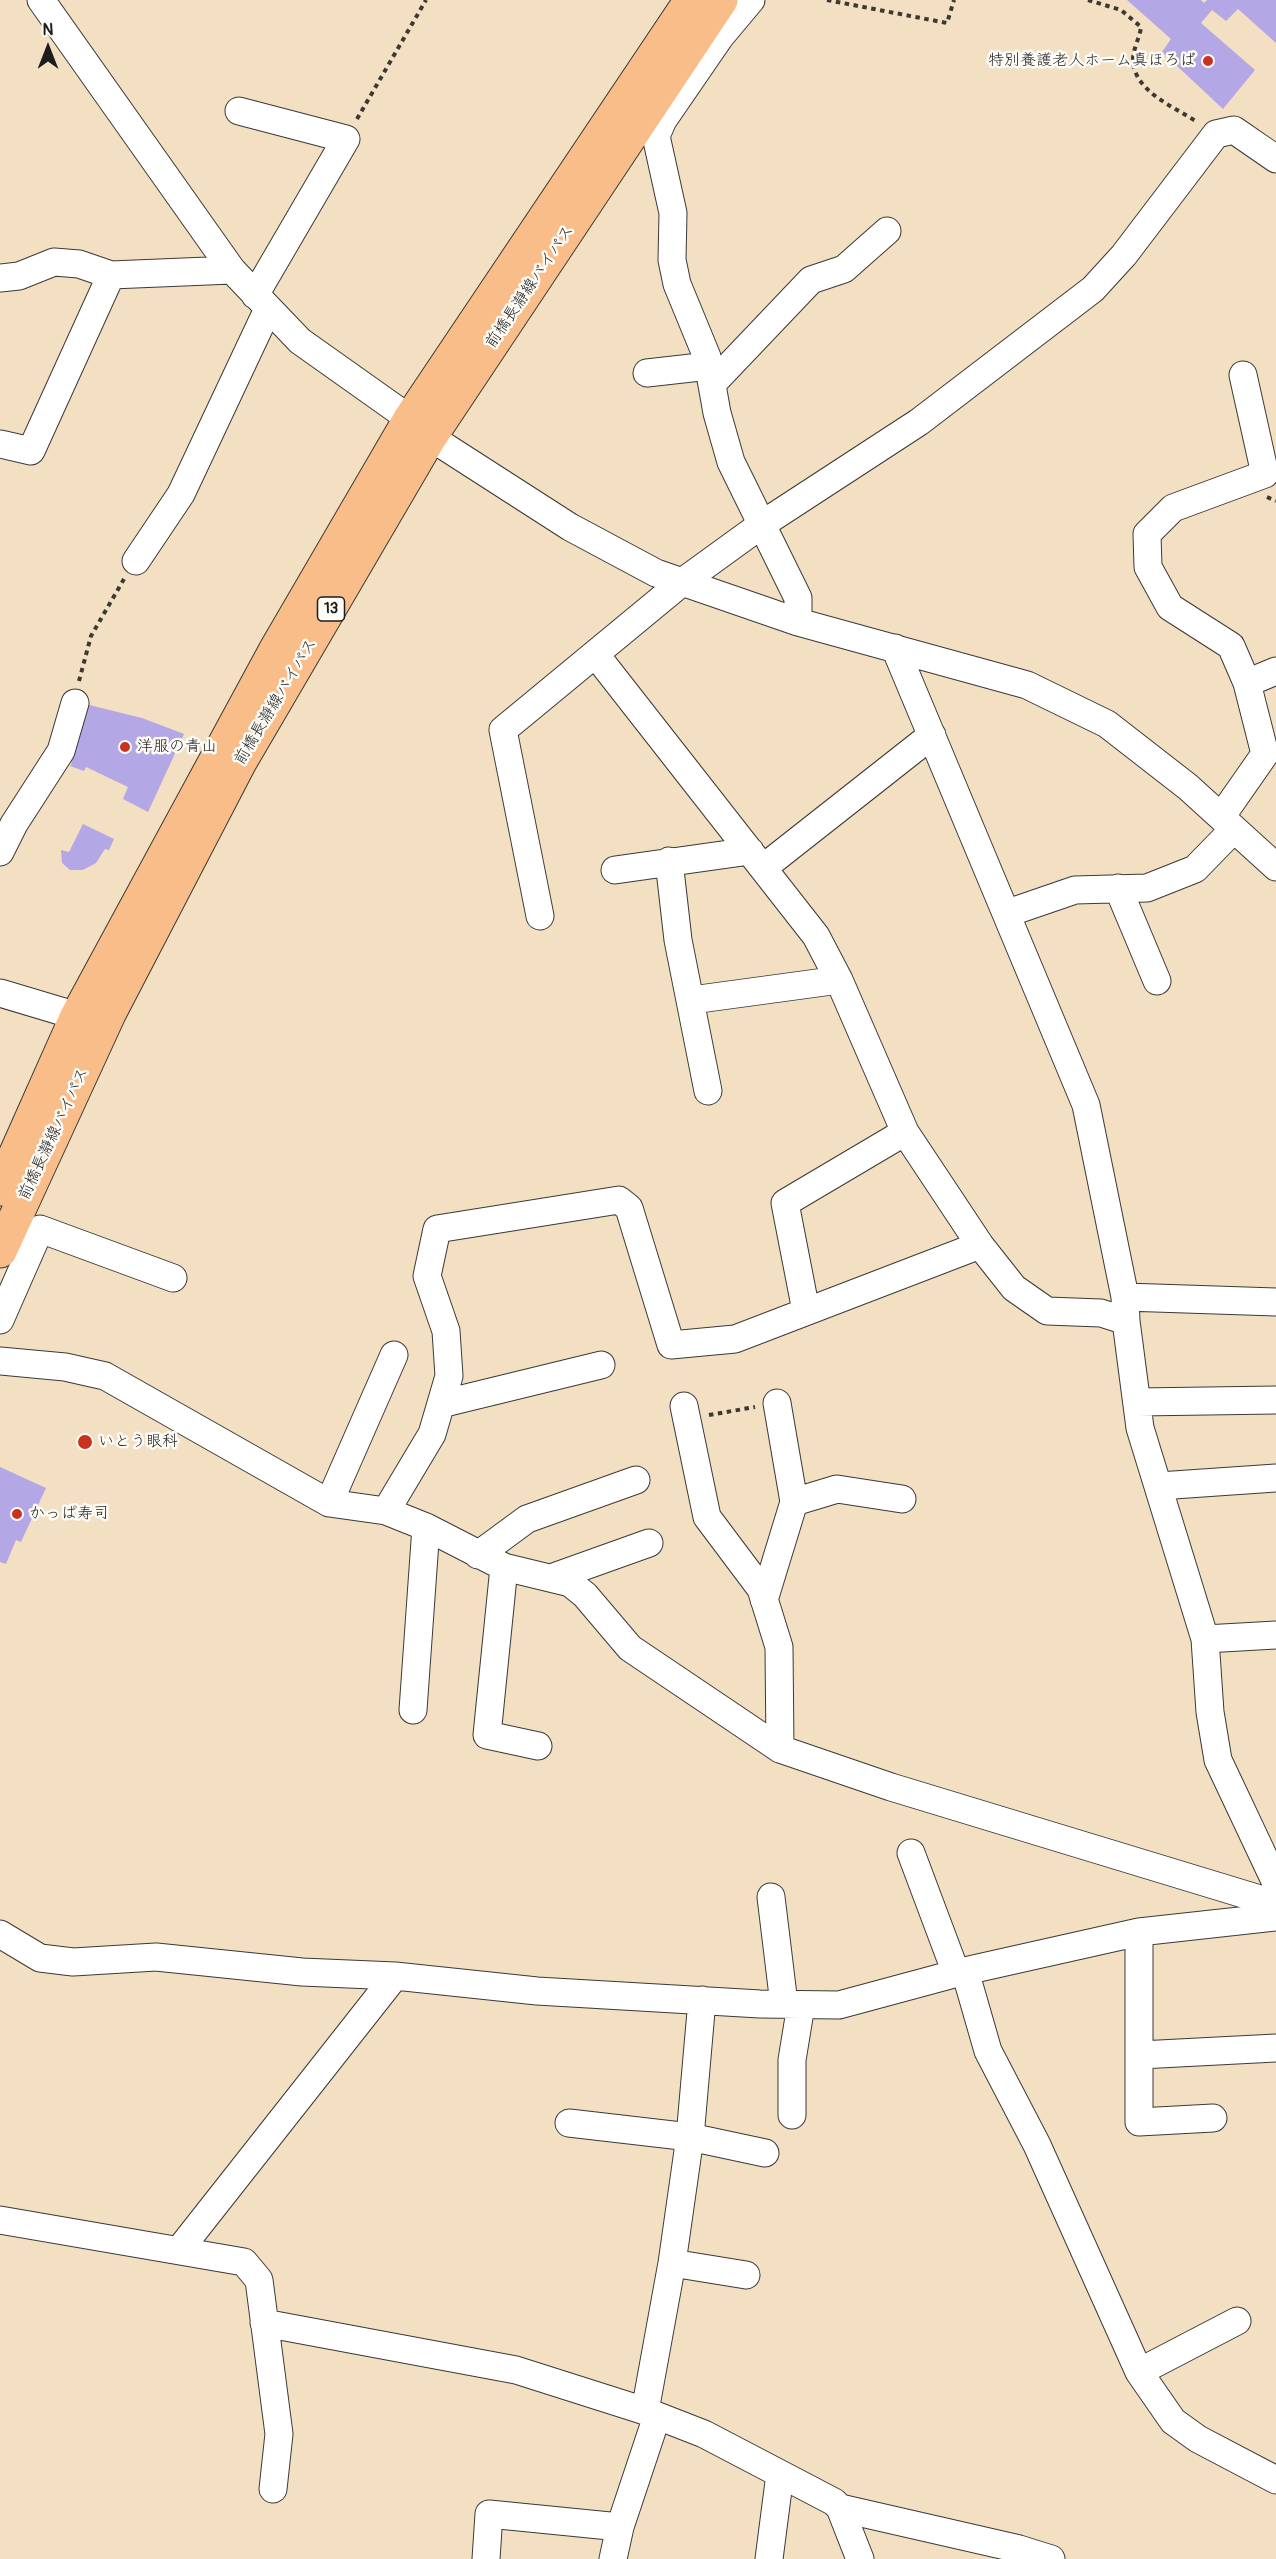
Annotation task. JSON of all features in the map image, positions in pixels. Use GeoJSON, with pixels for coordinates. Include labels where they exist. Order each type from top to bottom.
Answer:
{"type":"FeatureCollection","features":[{"type":"Feature","properties":{"kind":"main road","name":"前橋長瀞線バイパス"},"geometry":{"type":"LineString","coordinates":[[0,1189],[77,1016],[219,751],[420,428],[709,16]]}},
{"type":"Feature","properties":{"kind":"main road","name":"前橋長瀞線バイパス"},"geometry":{"type":"LineString","coordinates":[[0,1251],[110,1014],[182,870],[420,428]]}},
{"type":"Feature","properties":{"kind":"street"},"geometry":{"type":"LineString","coordinates":[[41,0],[232,270],[300,341],[420,428],[570,527],[681,583],[798,622],[1027,685],[1107,724],[1188,787],[1276,867]]}},
{"type":"Feature","properties":{"kind":"street"},"geometry":{"type":"LineString","coordinates":[[751,0],[709,16],[656,136],[673,213],[672,260],[677,284],[711,375],[717,414],[731,462],[798,598],[798,622]]}},
{"type":"Feature","properties":{"kind":"street"},"geometry":{"type":"LineString","coordinates":[[135,561],[181,494],[262,302],[346,139],[239,111]]}},
{"type":"Feature","properties":{"kind":"street"},"geometry":{"type":"LineString","coordinates":[[540,916],[503,730],[681,583],[761,525],[919,422],[1093,289],[1124,255],[1216,134],[1234,130],[1276,159]]}},
{"type":"Feature","properties":{"kind":"street"},"geometry":{"type":"LineString","coordinates":[[647,373],[711,375],[811,280],[844,269],[887,231]]}},
{"type":"Feature","properties":{"kind":"street"},"geometry":{"type":"LineString","coordinates":[[0,278],[19,276],[54,262],[79,264],[111,275],[232,270]]}},
{"type":"Feature","properties":{"kind":"street"},"geometry":{"type":"LineString","coordinates":[[0,444],[31,451],[111,275]]}},
{"type":"Feature","properties":{"kind":"street"},"geometry":{"type":"LineString","coordinates":[[1008,913],[1075,890],[1147,888],[1195,869],[1228,823],[1264,754],[1247,683],[1231,646],[1170,607],[1148,567],[1147,534],[1173,508],[1265,474],[1243,375]]}},
{"type":"Feature","properties":{"kind":"street"},"geometry":{"type":"LineString","coordinates":[[895,648],[1008,913],[1086,1105],[1126,1309],[1140,1428],[1205,1640],[1210,1712],[1218,1760],[1276,1883]]}},
{"type":"Feature","properties":{"kind":"street"},"geometry":{"type":"LineString","coordinates":[[596,655],[816,936],[839,980],[905,1132],[981,1245],[1014,1288],[1047,1311],[1101,1313],[1126,1309],[1276,1302]]}},
{"type":"Feature","properties":{"kind":"street"},"geometry":{"type":"LineString","coordinates":[[1247,683],[1276,671]]}},
{"type":"Feature","properties":{"kind":"street"},"geometry":{"type":"LineString","coordinates":[[0,852],[14,824],[61,751],[75,703]]}},
{"type":"Feature","properties":{"kind":"street"},"geometry":{"type":"LineString","coordinates":[[615,870],[669,861],[756,860],[932,735]]}},
{"type":"Feature","properties":{"kind":"street"},"geometry":{"type":"LineString","coordinates":[[669,861],[678,940],[692,1000],[708,1092]]}},
{"type":"Feature","properties":{"kind":"street"},"geometry":{"type":"LineString","coordinates":[[1118,888],[1157,981]]}},
{"type":"Feature","properties":{"kind":"street"},"geometry":{"type":"LineString","coordinates":[[692,1000],[839,980]]}},
{"type":"Feature","properties":{"kind":"street"},"geometry":{"type":"LineString","coordinates":[[0,993],[77,1016]]}},
{"type":"Feature","properties":{"kind":"street"},"geometry":{"type":"LineString","coordinates":[[806,1311],[785,1203],[905,1132]]}},
{"type":"Feature","properties":{"kind":"street"},"geometry":{"type":"LineString","coordinates":[[386,1511],[432,1434],[449,1376],[446,1331],[427,1276],[437,1228],[619,1200],[629,1208],[671,1345],[735,1339],[981,1245]]}},
{"type":"Feature","properties":{"kind":"street"},"geometry":{"type":"LineString","coordinates":[[0,1320],[40,1229],[173,1278]]}},
{"type":"Feature","properties":{"kind":"street"},"geometry":{"type":"LineString","coordinates":[[328,1503],[394,1355]]}},
{"type":"Feature","properties":{"kind":"street"},"geometry":{"type":"LineString","coordinates":[[0,1360],[64,1367],[105,1376],[328,1503],[386,1511],[426,1527],[504,1567],[570,1583],[585,1595],[630,1648],[780,1749],[891,1787],[1263,1900],[1276,1907]]}},
{"type":"Feature","properties":{"kind":"street"},"geometry":{"type":"LineString","coordinates":[[441,1404],[601,1365]]}},
{"type":"Feature","properties":{"kind":"street"},"geometry":{"type":"LineString","coordinates":[[1138,1402],[1276,1400]]}},
{"type":"Feature","properties":{"kind":"street"},"geometry":{"type":"LineString","coordinates":[[764,1600],[794,1502],[777,1403]]}},
{"type":"Feature","properties":{"kind":"street"},"geometry":{"type":"LineString","coordinates":[[686,1413],[707,1517],[761,1589],[779,1647],[780,1749]]}},
{"type":"Feature","properties":{"kind":"street"},"geometry":{"type":"LineString","coordinates":[[1159,1486],[1276,1478]]}},
{"type":"Feature","properties":{"kind":"street"},"geometry":{"type":"LineString","coordinates":[[478,1555],[527,1519],[636,1480]]}},
{"type":"Feature","properties":{"kind":"street"},"geometry":{"type":"LineString","coordinates":[[794,1502],[837,1488],[902,1499]]}},
{"type":"Feature","properties":{"kind":"street"},"geometry":{"type":"LineString","coordinates":[[413,1710],[426,1527]]}},
{"type":"Feature","properties":{"kind":"street"},"geometry":{"type":"LineString","coordinates":[[551,1578],[649,1543]]}},
{"type":"Feature","properties":{"kind":"street"},"geometry":{"type":"LineString","coordinates":[[504,1567],[487,1735],[538,1746]]}},
{"type":"Feature","properties":{"kind":"street"},"geometry":{"type":"LineString","coordinates":[[1205,1640],[1276,1635]]}},
{"type":"Feature","properties":{"kind":"street"},"geometry":{"type":"LineString","coordinates":[[911,1853],[961,1972],[988,2051],[1037,2145],[1139,2372],[1173,2421],[1198,2439],[1276,2480]]}},
{"type":"Feature","properties":{"kind":"street"},"geometry":{"type":"LineString","coordinates":[[771,1897],[792,2005],[792,2115]]}},
{"type":"Feature","properties":{"kind":"street"},"geometry":{"type":"LineString","coordinates":[[0,1934],[40,1958],[73,1962],[156,1957],[302,1972],[395,1976],[537,1991],[792,2005],[839,2005],[961,1972],[1139,1932],[1276,1917]]}},
{"type":"Feature","properties":{"kind":"street"},"geometry":{"type":"LineString","coordinates":[[1139,1932],[1139,2122],[1213,2118]]}},
{"type":"Feature","properties":{"kind":"street"},"geometry":{"type":"LineString","coordinates":[[180,2249],[395,1976]]}},
{"type":"Feature","properties":{"kind":"street"},"geometry":{"type":"LineString","coordinates":[[614,2559],[620,2527],[651,2413],[690,2137],[702,2000]]}},
{"type":"Feature","properties":{"kind":"street"},"geometry":{"type":"LineString","coordinates":[[1140,2055],[1276,2048]]}},
{"type":"Feature","properties":{"kind":"street"},"geometry":{"type":"LineString","coordinates":[[569,2122],[690,2137],[765,2153]]}},
{"type":"Feature","properties":{"kind":"street"},"geometry":{"type":"LineString","coordinates":[[0,2220],[180,2249],[244,2262],[260,2280],[279,2434],[273,2489]]}},
{"type":"Feature","properties":{"kind":"street"},"geometry":{"type":"LineString","coordinates":[[672,2263],[746,2275]]}},
{"type":"Feature","properties":{"kind":"street"},"geometry":{"type":"LineString","coordinates":[[1139,2372],[1237,2321]]}},
{"type":"Feature","properties":{"kind":"street"},"geometry":{"type":"LineString","coordinates":[[264,2323],[516,2370],[651,2413],[704,2434],[840,2508],[1018,2554],[1051,2559]]}},
{"type":"Feature","properties":{"kind":"street"},"geometry":{"type":"LineString","coordinates":[[769,2559],[780,2474]]}},
{"type":"Feature","properties":{"kind":"street"},"geometry":{"type":"LineString","coordinates":[[840,2508],[860,2559]]}},
{"type":"Feature","properties":{"kind":"street"},"geometry":{"type":"LineString","coordinates":[[486,2559],[489,2514],[620,2527]]}},
{"type":"Feature","properties":{"kind":"path"},"geometry":{"type":"LineString","coordinates":[[346,139],[426,0]]}},
{"type":"Feature","properties":{"kind":"path"},"geometry":{"type":"LineString","coordinates":[[827,0],[947,22],[954,0]]}},
{"type":"Feature","properties":{"kind":"path"},"geometry":{"type":"LineString","coordinates":[[1088,0],[1121,10],[1141,27],[1132,57],[1136,76],[1143,87],[1216,134]]}},
{"type":"Feature","properties":{"kind":"path"},"geometry":{"type":"LineString","coordinates":[[75,703],[91,636],[135,561]]}},
{"type":"Feature","properties":{"kind":"path"},"geometry":{"type":"LineString","coordinates":[[686,1413],[777,1403]]}},
{"type":"Feature","properties":{"kind":"building","name":"特別養護老人ホーム真ほろば"},"geometry":{"type":"Polygon","coordinates":[[[1127,0],[1201,0],[1204,3],[1207,0],[1276,0],[1276,43],[1238,9],[1226,21],[1212,10],[1201,23],[1255,70],[1223,109],[1162,52],[1171,39],[1127,0]]]}},
{"type":"Feature","properties":{"kind":"building","name":"洋服の青山"},"geometry":{"type":"Polygon","coordinates":[[[85,704],[142,718],[184,734],[148,812],[123,799],[128,787],[86,767],[84,771],[70,766],[72,763],[68,760],[85,704]]]}},
{"type":"Feature","properties":{"kind":"building"},"geometry":{"type":"Polygon","coordinates":[[[83,824],[114,839],[109,850],[105,849],[96,863],[83,870],[70,870],[62,863],[61,850],[69,852],[83,824]]]}},
{"type":"Feature","properties":{"kind":"building","name":"かっぱ寿司"},"geometry":{"type":"Polygon","coordinates":[[[0,1467],[46,1488],[21,1542],[16,1540],[6,1564],[0,1562],[0,1467]]]}},
{"type":"Feature","properties":{"kind":"place","name":"特別養護老人ホーム真ほろば"},"geometry":{"type":"Point","coordinates":[1208,61]}},
{"type":"Feature","properties":{"kind":"place","name":"洋服の青山"},"geometry":{"type":"Point","coordinates":[125,747]}},
{"type":"Feature","properties":{"kind":"place","name":"いとう眼科"},"geometry":{"type":"Point","coordinates":[85,1442]}},
{"type":"Feature","properties":{"kind":"place","name":"かっぱ寿司"},"geometry":{"type":"Point","coordinates":[17,1514]}}]}
